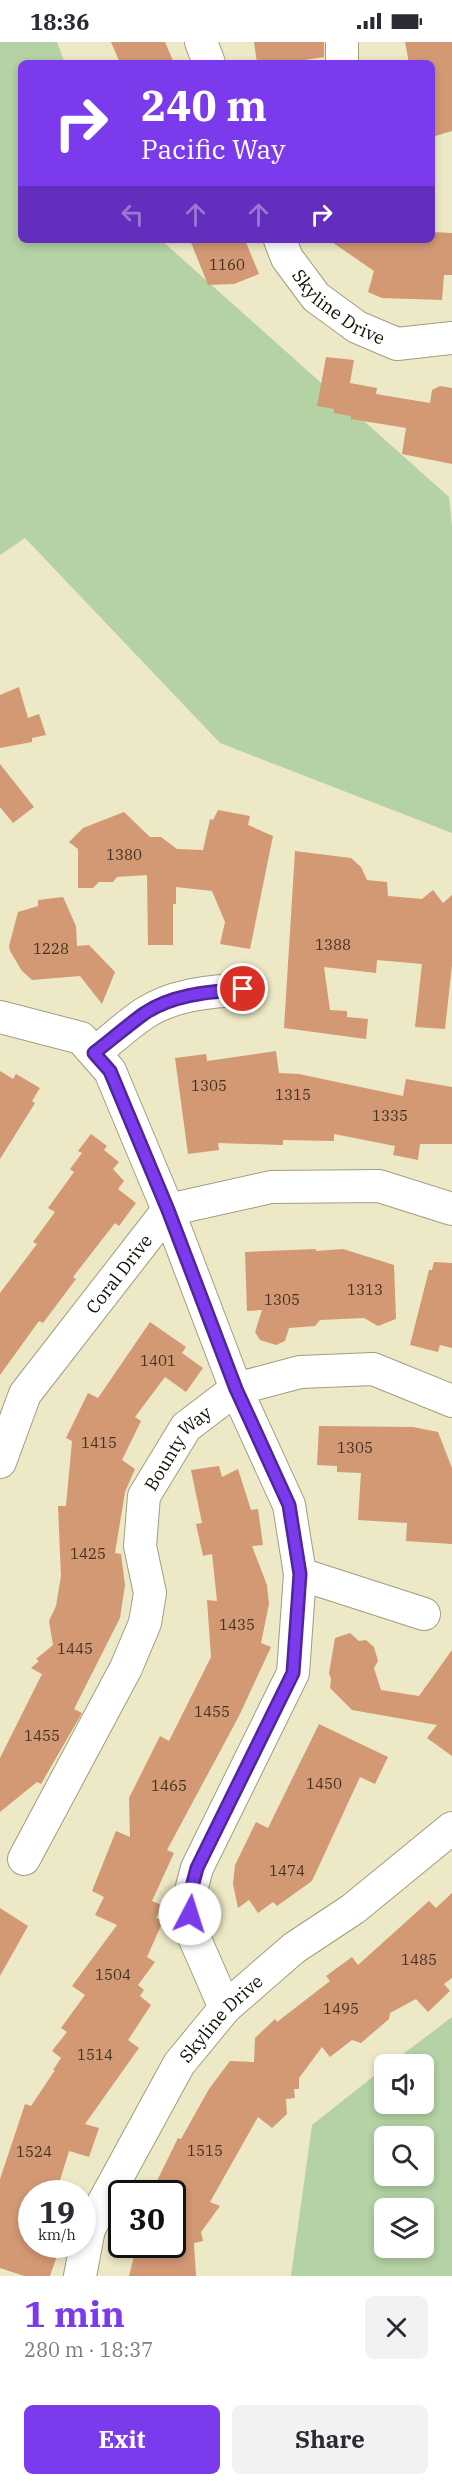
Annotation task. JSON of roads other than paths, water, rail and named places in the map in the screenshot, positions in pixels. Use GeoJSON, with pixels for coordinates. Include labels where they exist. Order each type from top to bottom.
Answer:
{"type":"FeatureCollection","features":[{"type":"Feature","properties":{"kind":"street"},"geometry":{"type":"LineString","coordinates":[[201,42],[208,60]]}},
{"type":"Feature","properties":{"kind":"street"},"geometry":{"type":"LineString","coordinates":[[342,42],[342,60]]}},
{"type":"Feature","properties":{"kind":"street","name":"Skyline Drive"},"geometry":{"type":"LineString","coordinates":[[281,243],[287,258],[316,297],[357,327],[396,344],[452,338]]}},
{"type":"Feature","properties":{"kind":"street"},"geometry":{"type":"LineString","coordinates":[[94,1053],[146,1012],[173,1000],[193,994],[243,989]]}},
{"type":"Feature","properties":{"kind":"street"},"geometry":{"type":"LineString","coordinates":[[0,1017],[81,1038],[110,1071],[168,1210],[236,1389],[289,1505],[300,1574],[293,1673],[197,1868],[189,1898],[191,1930],[225,2008]]}},
{"type":"Feature","properties":{"kind":"street"},"geometry":{"type":"LineString","coordinates":[[168,1210],[271,1187],[379,1186],[452,1209]]}},
{"type":"Feature","properties":{"kind":"street","name":"Coral Drive"},"geometry":{"type":"LineString","coordinates":[[0,1462],[25,1394],[168,1210]]}},
{"type":"Feature","properties":{"kind":"street","name":"Bounty Way"},"geometry":{"type":"LineString","coordinates":[[24,1859],[126,1668],[145,1623],[150,1593],[140,1546],[144,1496],[186,1427],[236,1389],[300,1372],[373,1369],[452,1401]]}},
{"type":"Feature","properties":{"kind":"street"},"geometry":{"type":"LineString","coordinates":[[300,1574],[424,1614]]}},
{"type":"Feature","properties":{"kind":"street","name":"Skyline Drive"},"geometry":{"type":"LineString","coordinates":[[80,2276],[89,2229],[132,2148],[179,2064],[225,2008],[294,1948],[362,1902],[452,1828]]}}]}
